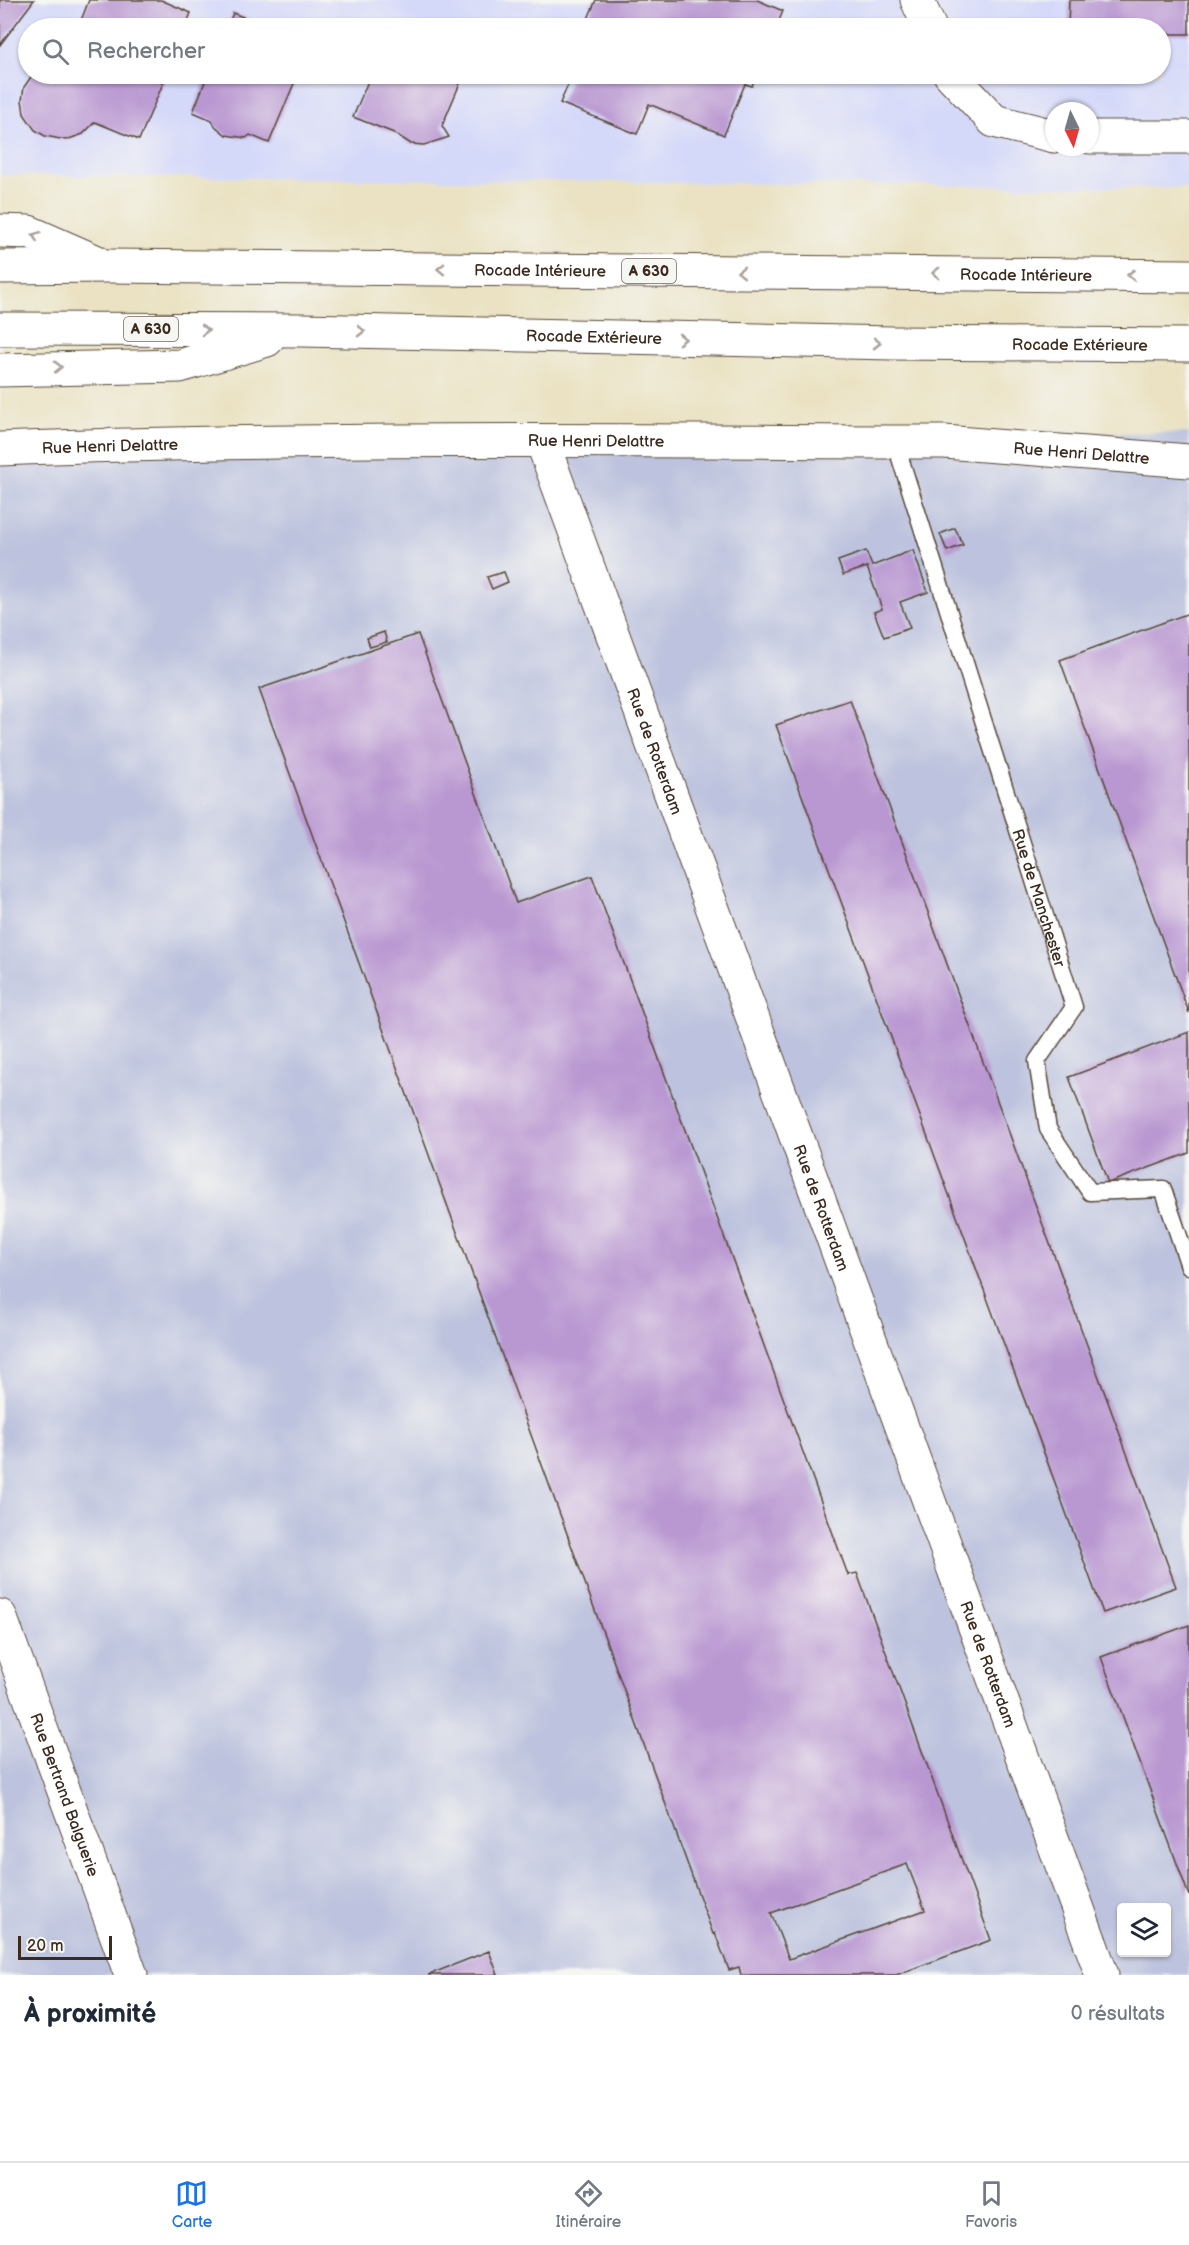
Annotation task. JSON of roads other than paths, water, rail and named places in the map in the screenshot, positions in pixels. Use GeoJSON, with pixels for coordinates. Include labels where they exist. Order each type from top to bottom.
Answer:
{"type":"FeatureCollection","features":[{"type":"Feature","properties":{"kind":"main road"},"geometry":{"type":"LineString","coordinates":[[917,0],[925,18]]}},
{"type":"Feature","properties":{"kind":"main road"},"geometry":{"type":"LineString","coordinates":[[959,84],[994,121],[1045,134]]}},
{"type":"Feature","properties":{"kind":"main road"},"geometry":{"type":"LineString","coordinates":[[1099,137],[1189,137]]}},
{"type":"Feature","properties":{"kind":"main road"},"geometry":{"type":"LineString","coordinates":[[0,231],[28,232],[108,266]]}},
{"type":"Feature","properties":{"kind":"main road","name":"Rocade Intérieure"},"geometry":{"type":"LineString","coordinates":[[0,267],[108,266],[1189,276]]}},
{"type":"Feature","properties":{"kind":"main road","name":"Rocade Extérieure"},"geometry":{"type":"LineString","coordinates":[[0,329],[302,330],[880,343],[1189,345]]}},
{"type":"Feature","properties":{"kind":"main road"},"geometry":{"type":"LineString","coordinates":[[0,370],[180,366],[302,330]]}},
{"type":"Feature","properties":{"kind":"main road","name":"Rue Henri Delattre"},"geometry":{"type":"LineString","coordinates":[[0,448],[90,445],[542,441],[944,442],[1189,460]]}},
{"type":"Feature","properties":{"kind":"main road","name":"Rue de Rotterdam"},"geometry":{"type":"LineString","coordinates":[[542,441],[1102,1975]]}},
{"type":"Feature","properties":{"kind":"main road","name":"Rue Bertrand Balguerie"},"geometry":{"type":"LineString","coordinates":[[0,1616],[131,1975]]}},
{"type":"Feature","properties":{"kind":"lane","name":"Rue de Manchester"},"geometry":{"type":"LineString","coordinates":[[895,442],[1074,1007],[1037,1061],[1048,1129],[1089,1192],[1162,1190],[1189,1266]]}}]}
